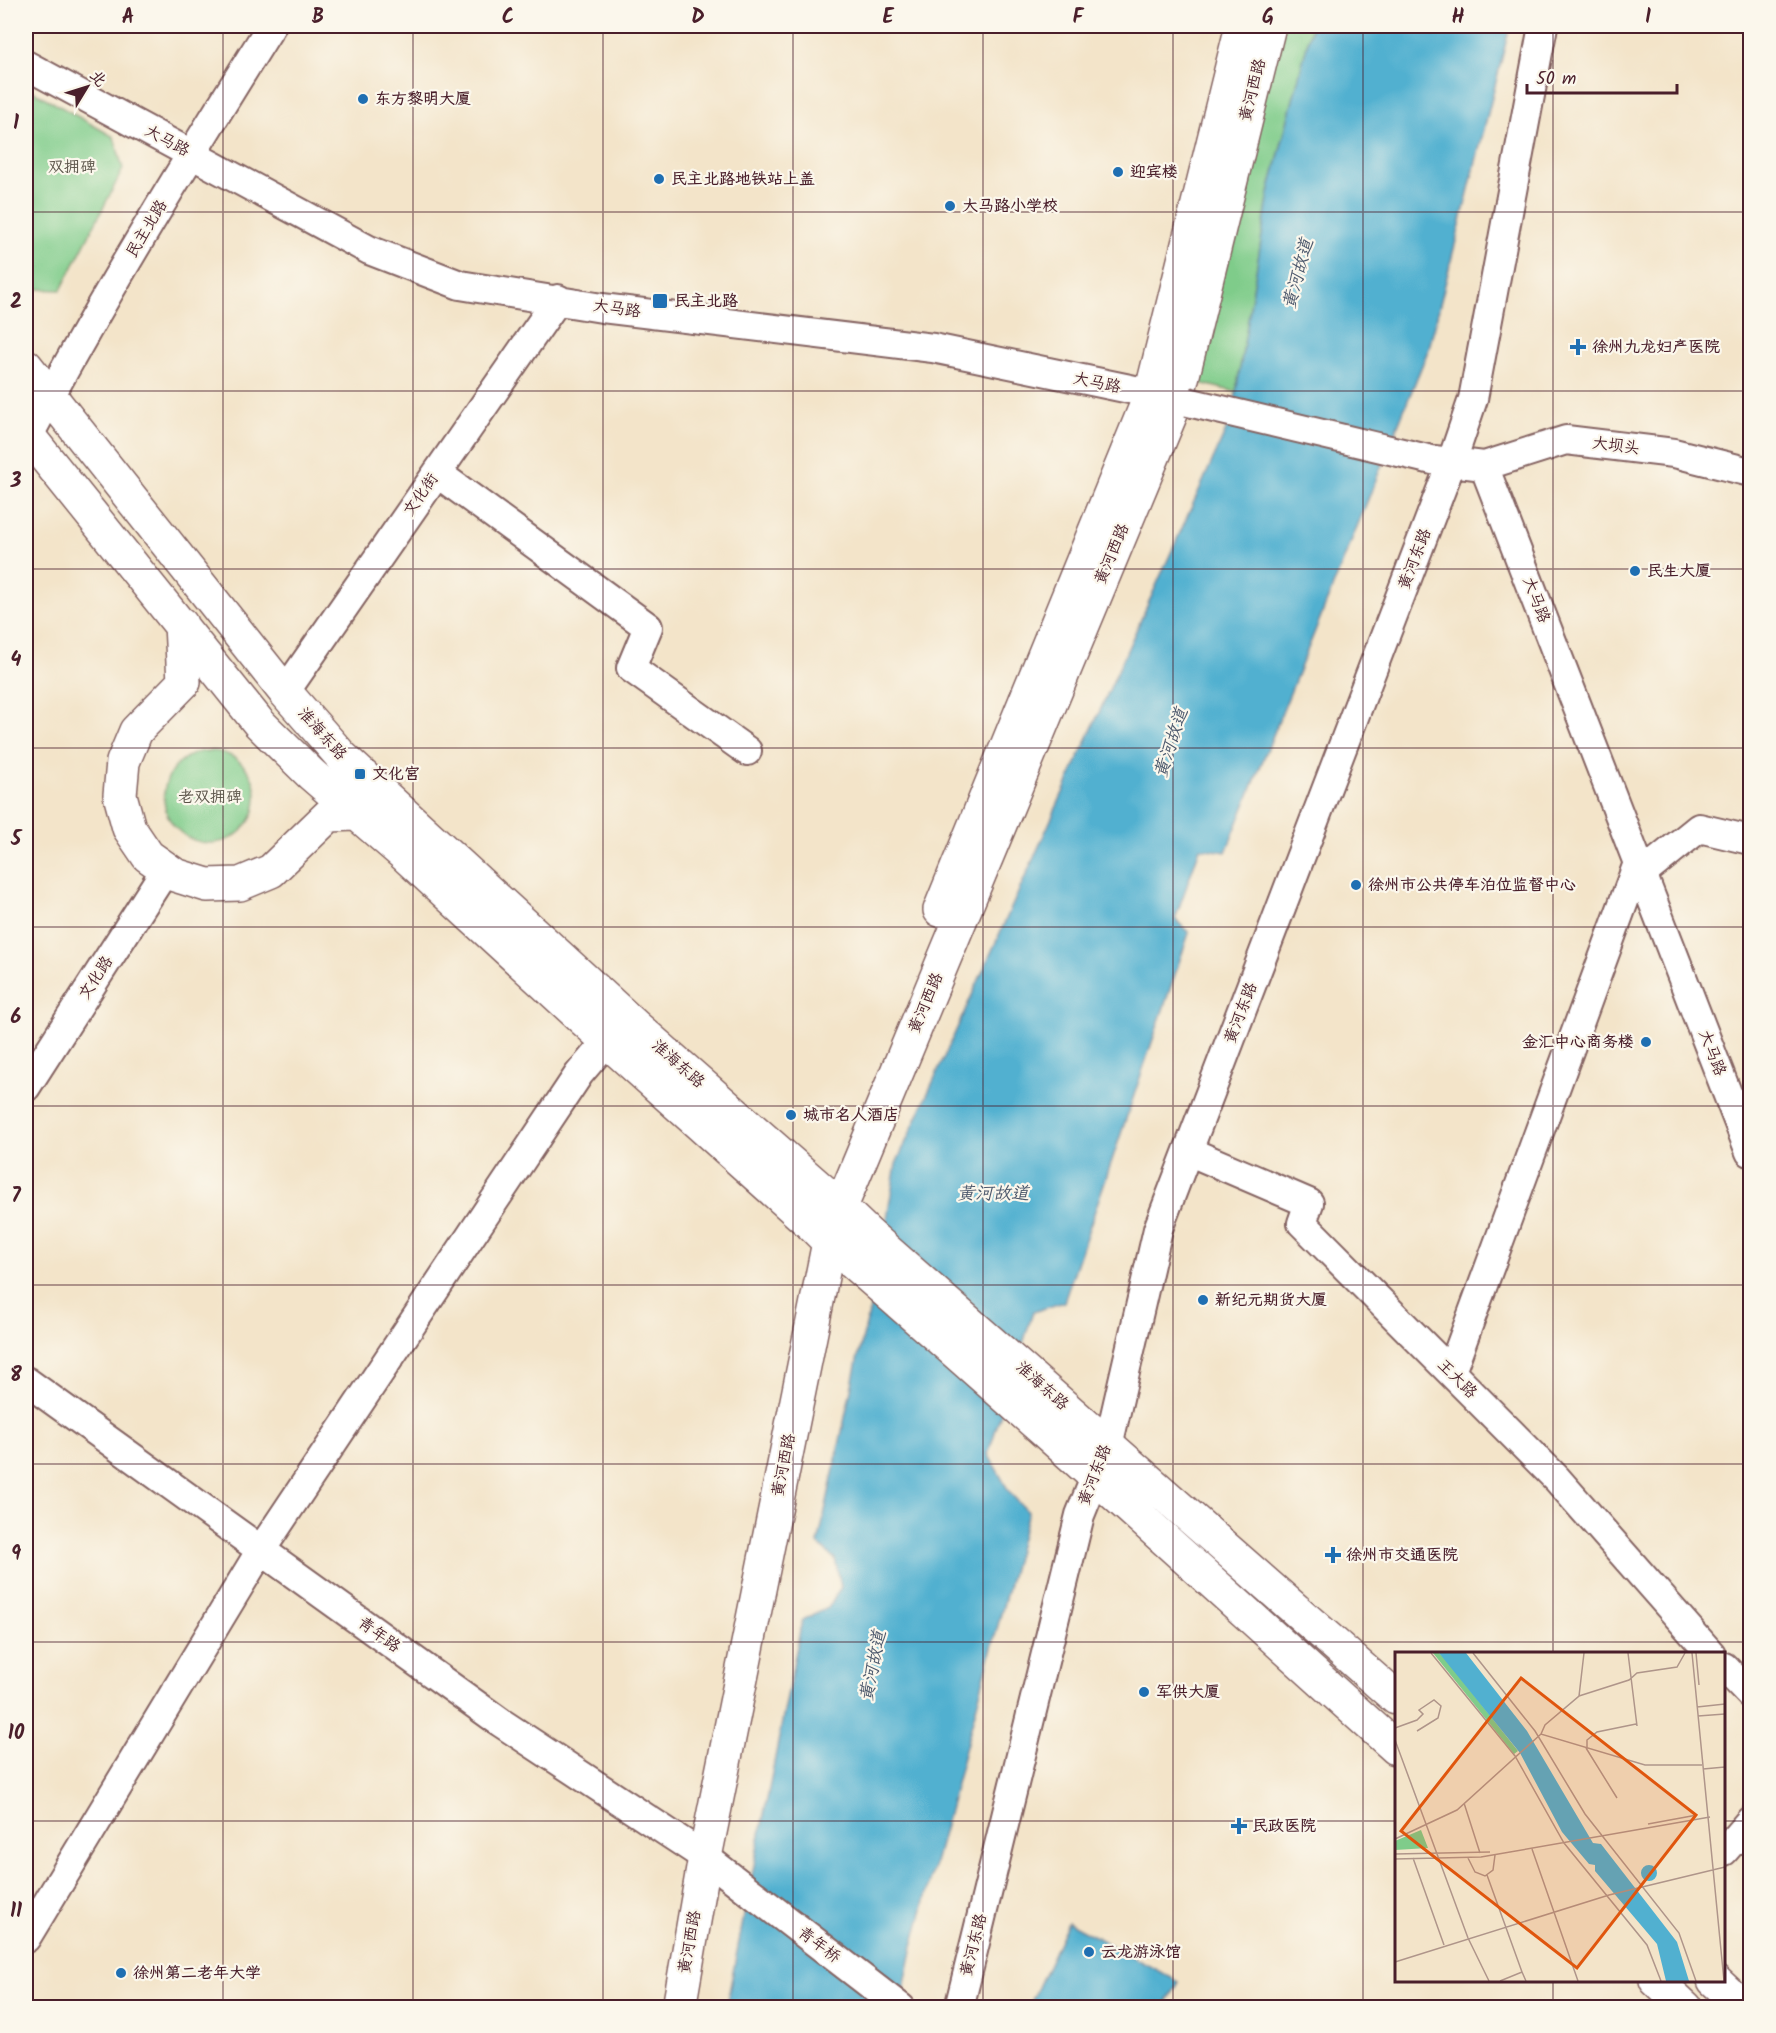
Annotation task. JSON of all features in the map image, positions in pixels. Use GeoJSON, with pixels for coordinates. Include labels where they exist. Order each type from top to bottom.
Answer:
{"type":"FeatureCollection","features":[{"type":"Feature","properties":{"kind":"main road","name":"黄河西路"},"geometry":{"type":"LineString","coordinates":[[1172,399],[1242,26]]}},
{"type":"Feature","properties":{"kind":"main road","name":"黄河西路"},"geometry":{"type":"LineString","coordinates":[[659,2007],[696,1851],[820,1233],[1172,399],[1269,26]]}},
{"type":"Feature","properties":{"kind":"main road","name":"淮海东路"},"geometry":{"type":"LineString","coordinates":[[26,366],[285,692],[342,757],[635,1026],[869,1235],[1042,1406],[1095,1478],[1395,1747]]}},
{"type":"Feature","properties":{"kind":"main road","name":"淮海东路"},"geometry":{"type":"LineString","coordinates":[[26,437],[181,624],[259,723],[355,813],[407,857],[860,1269],[1042,1406],[1108,1446],[1395,1697]]}},
{"type":"Feature","properties":{"kind":"main road"},"geometry":{"type":"LineString","coordinates":[[181,624],[184,682],[136,731],[123,762],[120,795],[129,828],[148,856],[175,875],[207,885],[240,884],[272,871],[329,815],[355,813]]}},
{"type":"Feature","properties":{"kind":"main road","name":"黄河西路"},"geometry":{"type":"LineString","coordinates":[[679,2007],[696,1851]]}},
{"type":"Feature","properties":{"kind":"main road"},"geometry":{"type":"LineString","coordinates":[[1658,1982],[1686,2007]]}},
{"type":"Feature","properties":{"kind":"main road"},"geometry":{"type":"LineString","coordinates":[[1716,1982],[1744,2007]]}},
{"type":"Feature","properties":{"kind":"street","name":"民主北路"},"geometry":{"type":"LineString","coordinates":[[26,437],[192,154],[271,26]]}},
{"type":"Feature","properties":{"kind":"street","name":"黄河东路"},"geometry":{"type":"LineString","coordinates":[[959,2007],[1080,1515],[1108,1446],[1158,1229],[1442,461],[1473,399],[1543,26]]}},
{"type":"Feature","properties":{"kind":"street","name":"大马路"},"geometry":{"type":"LineString","coordinates":[[26,65],[369,250],[460,285],[602,308],[933,348],[1172,399],[1442,461],[1484,466],[1750,1152]]}},
{"type":"Feature","properties":{"kind":"street","name":"文化街"},"geometry":{"type":"LineString","coordinates":[[285,692],[558,300]]}},
{"type":"Feature","properties":{"kind":"street"},"geometry":{"type":"LineString","coordinates":[[26,351],[49,395]]}},
{"type":"Feature","properties":{"kind":"street","name":"大坝头"},"geometry":{"type":"LineString","coordinates":[[1484,466],[1566,440],[1674,453],[1750,472]]}},
{"type":"Feature","properties":{"kind":"street"},"geometry":{"type":"LineString","coordinates":[[436,473],[648,627],[630,668],[747,751]]}},
{"type":"Feature","properties":{"kind":"street"},"geometry":{"type":"LineString","coordinates":[[1451,1372],[1640,868],[1699,828],[1750,840]]}},
{"type":"Feature","properties":{"kind":"street","name":"文化路"},"geometry":{"type":"LineString","coordinates":[[26,1087],[166,869]]}},
{"type":"Feature","properties":{"kind":"street"},"geometry":{"type":"LineString","coordinates":[[26,1938],[261,1550],[579,1074],[607,1041]]}},
{"type":"Feature","properties":{"kind":"street","name":"王大路"},"geometry":{"type":"LineString","coordinates":[[1188,1151],[1309,1203],[1302,1223],[1557,1479],[1707,1652]]}},
{"type":"Feature","properties":{"kind":"street","name":"青年路"},"geometry":{"type":"LineString","coordinates":[[26,1381],[500,1722],[696,1851],[736,1882]]}},
{"type":"Feature","properties":{"kind":"street","name":"王大路"},"geometry":{"type":"LineString","coordinates":[[1725,1672],[1750,1694]]}},
{"type":"Feature","properties":{"kind":"street"},"geometry":{"type":"LineString","coordinates":[[1725,1850],[1750,1821]]}},
{"type":"Feature","properties":{"kind":"street","name":"青年桥"},"geometry":{"type":"LineString","coordinates":[[736,1882],[901,2007]]}},
{"type":"Feature","properties":{"kind":"green space"},"geometry":{"type":"Polygon","coordinates":[[[1278,26],[1312,26],[1269,193],[1236,392],[1191,381],[1278,26]]]}},
{"type":"Feature","properties":{"kind":"green space","name":"双拥碑"},"geometry":{"type":"Polygon","coordinates":[[[26,87],[114,137],[123,169],[61,290],[26,287],[26,87]]]}},
{"type":"Feature","properties":{"kind":"green space","name":"老双拥碑"},"geometry":{"type":"Polygon","coordinates":[[[210,751],[228,755],[242,765],[252,779],[256,797],[252,815],[242,829],[228,839],[210,843],[192,839],[178,829],[168,815],[164,797],[168,779],[178,765],[192,755],[210,751]]]}},
{"type":"Feature","properties":{"kind":"water","name":"黄河故道"},"geometry":{"type":"Polygon","coordinates":[[[1312,26],[1510,26],[1429,348],[1226,852],[1200,848],[1175,919],[1189,933],[1064,1302],[1033,1312],[988,1454],[1010,1493],[1028,1512],[913,1946],[900,2007],[726,2008],[802,1620],[828,1608],[841,1587],[835,1559],[818,1544],[857,1361],[876,1285],[896,1164],[1232,417],[1269,193],[1312,26]]]}},
{"type":"Feature","properties":{"kind":"water","name":"云龙游泳馆"},"geometry":{"type":"Polygon","coordinates":[[[1068,1922],[1179,1982],[1164,2007],[1029,2007],[1068,1922]]]}},
{"type":"Feature","properties":{"kind":"place","name":"东方黎明大厦"},"geometry":{"type":"Point","coordinates":[363,99]}},
{"type":"Feature","properties":{"kind":"place","name":"迎宾楼"},"geometry":{"type":"Point","coordinates":[1118,172]}},
{"type":"Feature","properties":{"kind":"place","name":"民主北路地铁站上盖"},"geometry":{"type":"Point","coordinates":[659,179]}},
{"type":"Feature","properties":{"kind":"place","name":"大马路小学校"},"geometry":{"type":"Point","coordinates":[950,206]}},
{"type":"Feature","properties":{"kind":"place","name":"民主北路"},"geometry":{"type":"Point","coordinates":[660,301]}},
{"type":"Feature","properties":{"kind":"place","name":"徐州九龙妇产医院"},"geometry":{"type":"Point","coordinates":[1578,347]}},
{"type":"Feature","properties":{"kind":"place","name":"民生大厦"},"geometry":{"type":"Point","coordinates":[1635,571]}},
{"type":"Feature","properties":{"kind":"place","name":"文化宫"},"geometry":{"type":"Point","coordinates":[360,774]}},
{"type":"Feature","properties":{"kind":"place","name":"徐州市公共停车泊位监督中心"},"geometry":{"type":"Point","coordinates":[1356,885]}},
{"type":"Feature","properties":{"kind":"place","name":"金汇中心商务楼"},"geometry":{"type":"Point","coordinates":[1646,1042]}},
{"type":"Feature","properties":{"kind":"place","name":"城市名人酒店"},"geometry":{"type":"Point","coordinates":[791,1115]}},
{"type":"Feature","properties":{"kind":"place","name":"新纪元期货大厦"},"geometry":{"type":"Point","coordinates":[1203,1300]}},
{"type":"Feature","properties":{"kind":"place","name":"徐州市交通医院"},"geometry":{"type":"Point","coordinates":[1333,1555]}},
{"type":"Feature","properties":{"kind":"place","name":"军供大厦"},"geometry":{"type":"Point","coordinates":[1144,1692]}},
{"type":"Feature","properties":{"kind":"place","name":"民政医院"},"geometry":{"type":"Point","coordinates":[1239,1826]}},
{"type":"Feature","properties":{"kind":"place","name":"云龙游泳馆"},"geometry":{"type":"Point","coordinates":[1089,1952]}},
{"type":"Feature","properties":{"kind":"place","name":"徐州第二老年大学"},"geometry":{"type":"Point","coordinates":[121,1973]}}]}
